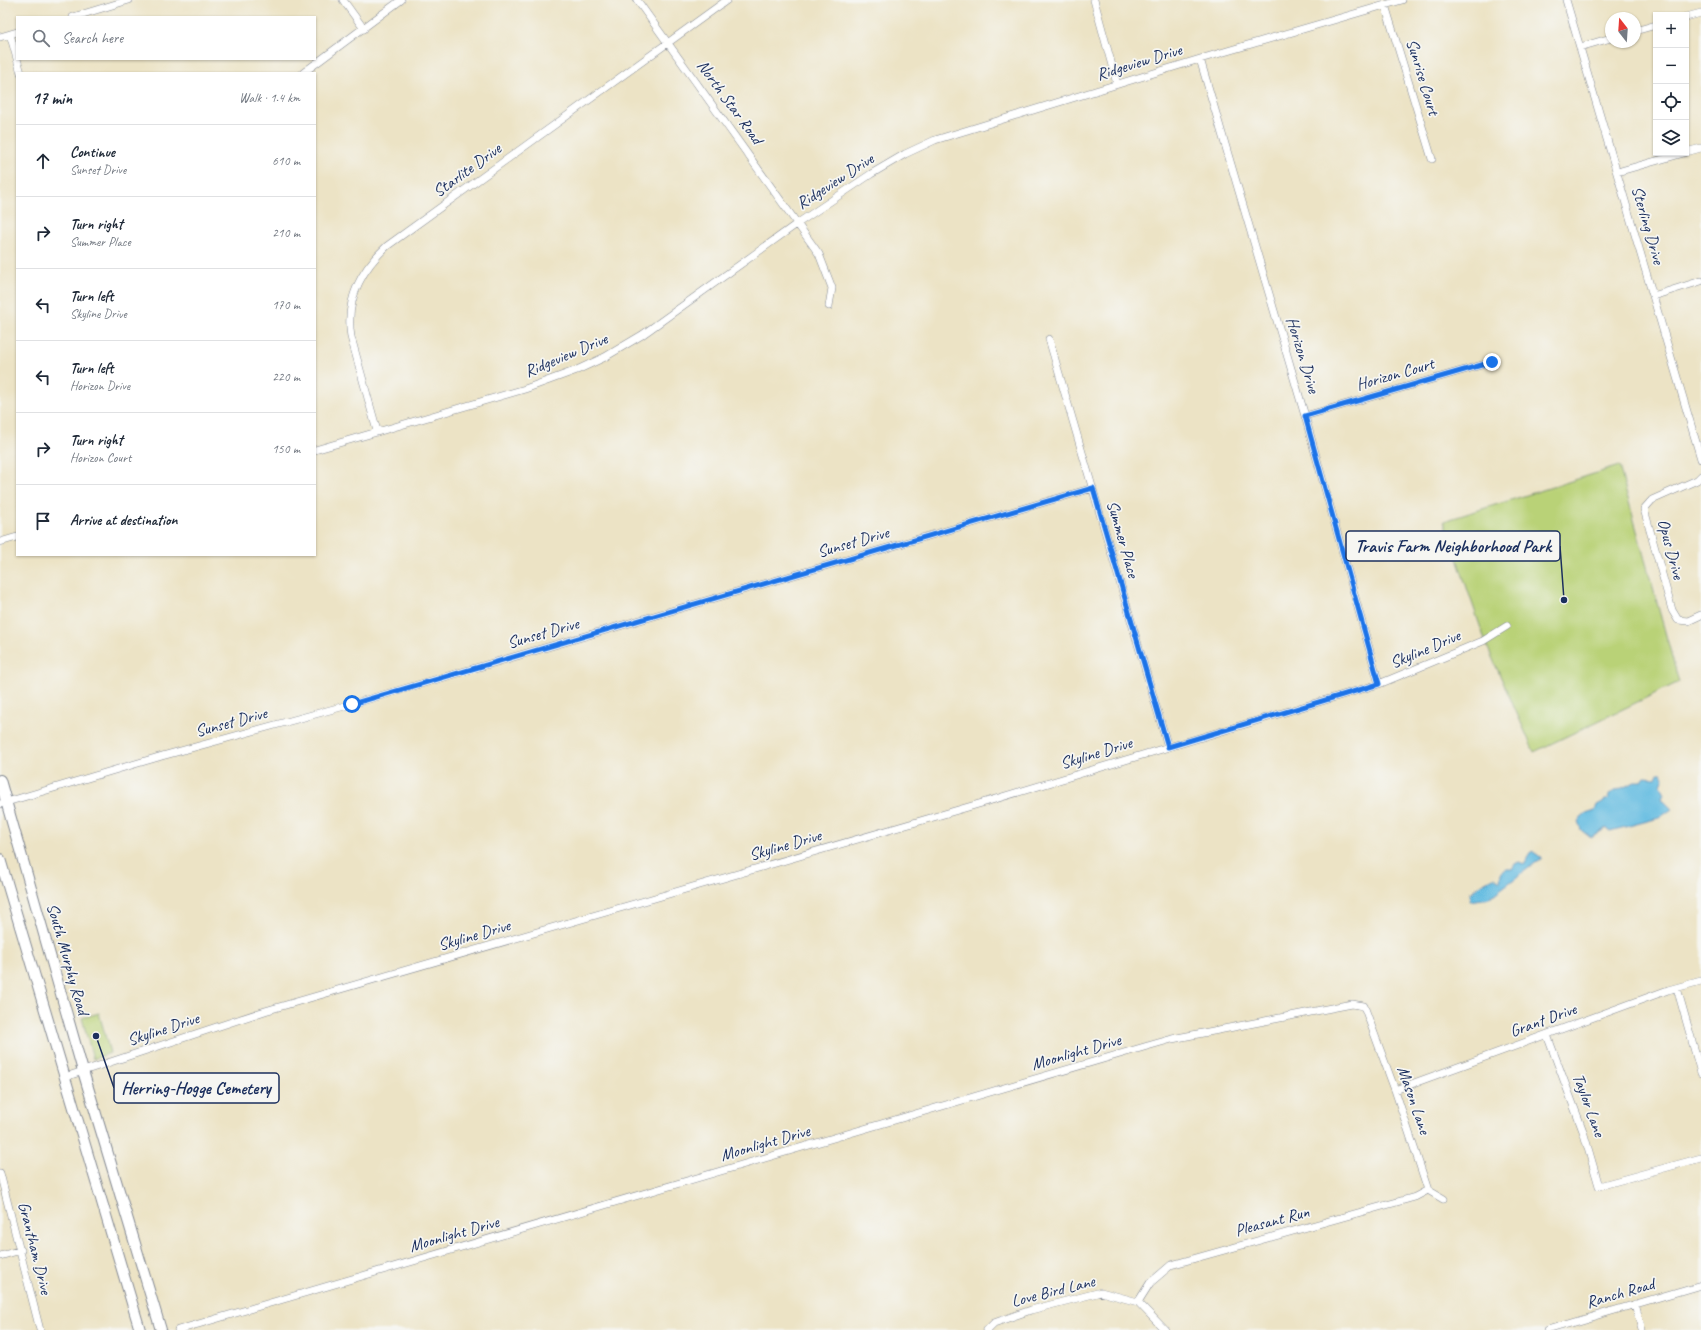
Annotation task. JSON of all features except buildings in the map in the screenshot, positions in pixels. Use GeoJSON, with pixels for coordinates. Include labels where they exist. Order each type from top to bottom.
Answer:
{"type":"FeatureCollection","features":[{"type":"Feature","properties":{"kind":"main road","name":"South Murphy Road"},"geometry":{"type":"LineString","coordinates":[[0,780],[3,803],[161,1330]]}},
{"type":"Feature","properties":{"kind":"main road"},"geometry":{"type":"LineString","coordinates":[[0,859],[140,1330]]}},
{"type":"Feature","properties":{"kind":"street"},"geometry":{"type":"LineString","coordinates":[[76,16],[129,0]]}},
{"type":"Feature","properties":{"kind":"street"},"geometry":{"type":"LineString","coordinates":[[343,0],[364,29]]}},
{"type":"Feature","properties":{"kind":"street"},"geometry":{"type":"LineString","coordinates":[[304,72],[401,0]]}},
{"type":"Feature","properties":{"kind":"street","name":"North Star Road"},"geometry":{"type":"LineString","coordinates":[[638,0],[816,249],[826,268],[832,288],[829,306]]}},
{"type":"Feature","properties":{"kind":"street","name":"Starlite Drive"},"geometry":{"type":"LineString","coordinates":[[377,431],[350,337],[349,324],[351,301],[356,287],[372,259],[393,242],[727,0]]}},
{"type":"Feature","properties":{"kind":"street"},"geometry":{"type":"LineString","coordinates":[[1094,0],[1117,84]]}},
{"type":"Feature","properties":{"kind":"street","name":"Ridgeview Drive"},"geometry":{"type":"LineString","coordinates":[[316,450],[525,389],[577,370],[605,357],[642,335],[798,223],[871,174],[920,146],[958,132],[1402,0]]}},
{"type":"Feature","properties":{"kind":"street","name":"Sterling Drive"},"geometry":{"type":"LineString","coordinates":[[1566,0],[1701,459]]}},
{"type":"Feature","properties":{"kind":"street","name":"Sunrise Court"},"geometry":{"type":"LineString","coordinates":[[1385,5],[1432,159]]}},
{"type":"Feature","properties":{"kind":"street"},"geometry":{"type":"LineString","coordinates":[[1689,16],[1701,12]]}},
{"type":"Feature","properties":{"kind":"street"},"geometry":{"type":"LineString","coordinates":[[1641,29],[1653,26]]}},
{"type":"Feature","properties":{"kind":"street"},"geometry":{"type":"LineString","coordinates":[[0,37],[13,33],[16,48]]}},
{"type":"Feature","properties":{"kind":"street"},"geometry":{"type":"LineString","coordinates":[[1580,47],[1605,40]]}},
{"type":"Feature","properties":{"kind":"street","name":"Horizon Drive"},"geometry":{"type":"LineString","coordinates":[[1200,59],[1305,416],[1379,684]]}},
{"type":"Feature","properties":{"kind":"street"},"geometry":{"type":"LineString","coordinates":[[18,60],[21,72]]}},
{"type":"Feature","properties":{"kind":"street"},"geometry":{"type":"LineString","coordinates":[[1689,152],[1701,148]]}},
{"type":"Feature","properties":{"kind":"street"},"geometry":{"type":"LineString","coordinates":[[1617,172],[1674,156]]}},
{"type":"Feature","properties":{"kind":"street"},"geometry":{"type":"LineString","coordinates":[[1653,296],[1701,281]]}},
{"type":"Feature","properties":{"kind":"street","name":"Summer Place"},"geometry":{"type":"LineString","coordinates":[[1049,339],[1168,747]]}},
{"type":"Feature","properties":{"kind":"street","name":"Horizon Court"},"geometry":{"type":"LineString","coordinates":[[1305,416],[1492,362]]}},
{"type":"Feature","properties":{"kind":"street","name":"Opus Drive"},"geometry":{"type":"LineString","coordinates":[[1701,476],[1697,480],[1652,500],[1644,509],[1672,610],[1678,620],[1688,621],[1701,615]]}},
{"type":"Feature","properties":{"kind":"street","name":"Sunset Drive"},"geometry":{"type":"LineString","coordinates":[[3,803],[162,756],[352,704],[1093,488]]}},
{"type":"Feature","properties":{"kind":"street"},"geometry":{"type":"LineString","coordinates":[[0,542],[16,537]]}},
{"type":"Feature","properties":{"kind":"street","name":"Skyline Drive"},"geometry":{"type":"LineString","coordinates":[[65,1077],[265,1011],[1379,684],[1479,642],[1507,626]]}},
{"type":"Feature","properties":{"kind":"street","name":"Grant Drive"},"geometry":{"type":"LineString","coordinates":[[1395,1090],[1677,988],[1701,981]]}},
{"type":"Feature","properties":{"kind":"street"},"geometry":{"type":"LineString","coordinates":[[1677,988],[1701,1072]]}},
{"type":"Feature","properties":{"kind":"street","name":"Moonlight Drive"},"geometry":{"type":"LineString","coordinates":[[178,1330],[1144,1047],[1274,1018],[1352,1004],[1364,1006]]}},
{"type":"Feature","properties":{"kind":"street","name":"Mason Lane"},"geometry":{"type":"LineString","coordinates":[[1364,1006],[1395,1090],[1428,1190]]}},
{"type":"Feature","properties":{"kind":"street","name":"Taylor Lane"},"geometry":{"type":"LineString","coordinates":[[1547,1035],[1583,1131],[1599,1186],[1701,1158]]}},
{"type":"Feature","properties":{"kind":"street","name":"Grantham Drive"},"geometry":{"type":"LineString","coordinates":[[0,1173],[40,1330]]}},
{"type":"Feature","properties":{"kind":"street"},"geometry":{"type":"LineString","coordinates":[[1428,1190],[1442,1199]]}},
{"type":"Feature","properties":{"kind":"street","name":"Pleasant Run"},"geometry":{"type":"LineString","coordinates":[[1138,1302],[1150,1284],[1171,1265],[1415,1197],[1428,1190]]}},
{"type":"Feature","properties":{"kind":"street"},"geometry":{"type":"LineString","coordinates":[[0,1256],[20,1250]]}},
{"type":"Feature","properties":{"kind":"street","name":"Ranch Road"},"geometry":{"type":"LineString","coordinates":[[1546,1330],[1701,1285]]}},
{"type":"Feature","properties":{"kind":"street","name":"Love Bird Lane"},"geometry":{"type":"LineString","coordinates":[[987,1330],[994,1323],[1031,1310],[1100,1292],[1138,1302]]}},
{"type":"Feature","properties":{"kind":"street"},"geometry":{"type":"LineString","coordinates":[[1138,1302],[1165,1330]]}},
{"type":"Feature","properties":{"kind":"street"},"geometry":{"type":"LineString","coordinates":[[1635,1304],[1642,1330]]}},
{"type":"Feature","properties":{"kind":"green space"},"geometry":{"type":"Polygon","coordinates":[[[1619,466],[1679,682],[1534,752],[1487,646],[1444,521],[1619,466]]]}},
{"type":"Feature","properties":{"kind":"green space"},"geometry":{"type":"Polygon","coordinates":[[[99,1013],[110,1053],[93,1059],[82,1018],[99,1013]]]}},
{"type":"Feature","properties":{"kind":"water"},"geometry":{"type":"Polygon","coordinates":[[[1658,773],[1662,773],[1664,777],[1661,784],[1665,794],[1662,796],[1663,800],[1672,809],[1659,818],[1610,831],[1606,828],[1591,838],[1581,830],[1578,821],[1586,814],[1595,811],[1597,805],[1610,798],[1609,794],[1637,781],[1642,781],[1645,777],[1656,778],[1658,773]]]}},
{"type":"Feature","properties":{"kind":"water"},"geometry":{"type":"Polygon","coordinates":[[[1532,851],[1542,858],[1489,898],[1470,901],[1470,894],[1494,877],[1500,881],[1501,873],[1506,869],[1512,869],[1515,864],[1519,862],[1524,864],[1532,851]]]}},
{"type":"Feature","properties":{"kind":"place","name":"Travis Farm Neighborhood Park"},"geometry":{"type":"Point","coordinates":[1564,600]}},
{"type":"Feature","properties":{"kind":"place","name":"Herring-Hogge Cemetery"},"geometry":{"type":"Point","coordinates":[96,1036]}},
{"type":"Feature","properties":{"kind":"route"},"geometry":{"type":"LineString","coordinates":[[352,704],[1093,488],[1168,747],[1379,684],[1305,416],[1492,362]]}}]}
